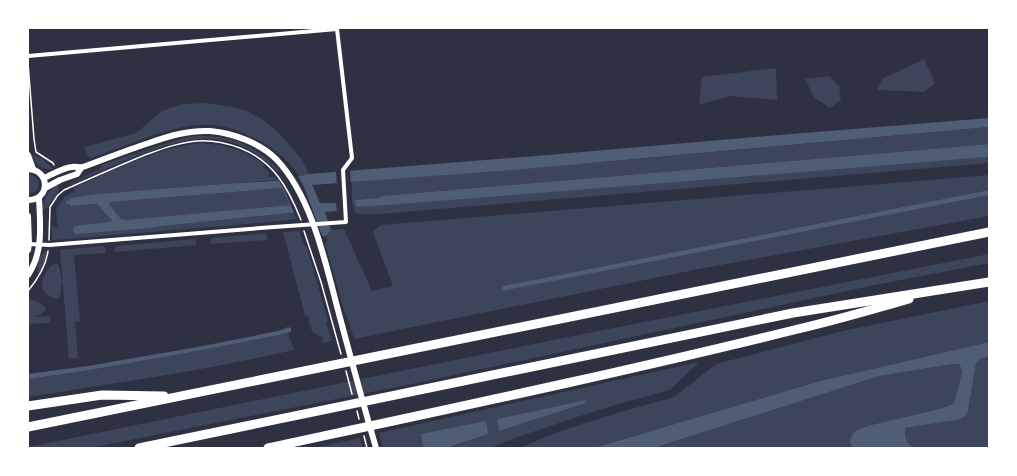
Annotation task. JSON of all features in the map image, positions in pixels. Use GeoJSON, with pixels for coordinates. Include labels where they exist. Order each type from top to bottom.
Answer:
{"type":"FeatureCollection","features":[{"type":"Feature","properties":{"kind":"highway"},"geometry":{"type":"LineString","coordinates":[[28,427],[989,232]]}},
{"type":"Feature","properties":{"kind":"highway"},"geometry":{"type":"LineString","coordinates":[[139,448],[793,313],[989,282]]}},
{"type":"Feature","properties":{"kind":"highway"},"geometry":{"type":"LineString","coordinates":[[268,448],[554,386],[796,330],[955,287]]}},
{"type":"Feature","properties":{"kind":"highway"},"geometry":{"type":"LineString","coordinates":[[28,406],[102,395],[183,396]]}},
{"type":"Feature","properties":{"kind":"street"},"geometry":{"type":"LineString","coordinates":[[28,56],[337,29],[352,158],[343,170],[346,222],[274,226],[49,245],[39,244],[29,247],[28,216]]}},
{"type":"Feature","properties":{"kind":"street"},"geometry":{"type":"LineString","coordinates":[[44,178],[72,166],[81,168],[125,151],[180,133],[197,131],[226,134],[248,141],[262,148],[285,170],[294,183],[305,205],[319,243],[376,448]]}},
{"type":"Feature","properties":{"kind":"street"},"geometry":{"type":"LineString","coordinates":[[28,155],[30,169],[40,173],[45,182],[45,188],[39,198],[35,200],[28,200]]}},
{"type":"Feature","properties":{"kind":"street"},"geometry":{"type":"LineString","coordinates":[[45,188],[60,180],[77,174],[81,168]]}},
{"type":"Feature","properties":{"kind":"street"},"geometry":{"type":"LineString","coordinates":[[28,275],[34,262],[41,232],[39,198]]}},
{"type":"Feature","properties":{"kind":"path"},"geometry":{"type":"LineString","coordinates":[[28,56],[36,152],[53,163],[57,172]]}},
{"type":"Feature","properties":{"kind":"path"},"geometry":{"type":"LineString","coordinates":[[50,213],[50,207],[58,195],[64,190],[127,162],[182,143],[198,141],[224,142],[253,154],[275,171],[291,197],[310,245],[342,359]]}},
{"type":"Feature","properties":{"kind":"path"},"geometry":{"type":"LineString","coordinates":[[60,180],[64,190]]}},
{"type":"Feature","properties":{"kind":"path"},"geometry":{"type":"LineString","coordinates":[[344,367],[353,396]]}},
{"type":"Feature","properties":{"kind":"path"},"geometry":{"type":"LineString","coordinates":[[357,411],[359,418]]}},
{"type":"Feature","properties":{"kind":"path"},"geometry":{"type":"LineString","coordinates":[[363,433],[367,448]]}},
{"type":"Feature","properties":{"kind":"shaded area"},"geometry":{"type":"Polygon","coordinates":[[[924,59],[935,83],[924,92],[877,90],[882,79],[924,59]]]}},
{"type":"Feature","properties":{"kind":"shaded area"},"geometry":{"type":"Polygon","coordinates":[[[776,68],[777,100],[729,96],[699,105],[702,77],[776,68]]]}},
{"type":"Feature","properties":{"kind":"shaded area"},"geometry":{"type":"Polygon","coordinates":[[[829,76],[839,86],[841,100],[830,108],[814,97],[805,79],[829,76]]]}},
{"type":"Feature","properties":{"kind":"shaded area"},"geometry":{"type":"Polygon","coordinates":[[[205,103],[233,107],[247,111],[265,121],[278,132],[303,161],[309,174],[299,176],[283,157],[257,140],[236,130],[212,125],[193,125],[175,129],[91,158],[87,155],[84,147],[136,133],[162,111],[182,104],[205,103]]]}},
{"type":"Feature","properties":{"kind":"shaded area"},"geometry":{"type":"Polygon","coordinates":[[[989,118],[989,127],[513,170],[312,185],[320,203],[336,203],[337,211],[325,212],[331,230],[326,236],[320,236],[311,211],[152,228],[76,234],[73,230],[74,226],[110,222],[112,220],[97,204],[70,206],[69,204],[66,204],[66,201],[69,201],[70,198],[97,194],[275,181],[309,174],[989,118]],[[282,188],[111,202],[109,204],[121,219],[125,220],[290,205],[282,188]]]}},
{"type":"Feature","properties":{"kind":"shaded area"},"geometry":{"type":"Polygon","coordinates":[[[989,127],[989,144],[382,196],[379,198],[356,200],[357,207],[989,157],[989,163],[379,214],[355,213],[352,201],[352,182],[615,161],[989,127]]]}},
{"type":"Feature","properties":{"kind":"shaded area"},"geometry":{"type":"Polygon","coordinates":[[[197,136],[221,137],[242,143],[261,154],[279,170],[277,171],[265,160],[238,144],[222,140],[201,139],[171,144],[151,151],[112,166],[71,185],[71,183],[102,168],[101,165],[170,142],[197,136]]]}},
{"type":"Feature","properties":{"kind":"shaded area"},"geometry":{"type":"Polygon","coordinates":[[[201,143],[219,145],[250,155],[265,165],[263,167],[269,172],[269,177],[274,177],[277,180],[97,194],[70,198],[69,201],[66,201],[66,204],[69,204],[70,206],[97,204],[111,218],[112,221],[110,222],[152,228],[294,213],[296,219],[52,240],[52,225],[55,228],[58,228],[56,209],[65,196],[75,191],[73,188],[120,167],[152,155],[201,143]]]}},
{"type":"Feature","properties":{"kind":"shaded area"},"geometry":{"type":"Polygon","coordinates":[[[989,144],[989,157],[388,205],[357,207],[355,202],[356,200],[379,198],[382,196],[989,144]]]}},
{"type":"Feature","properties":{"kind":"shaded area"},"geometry":{"type":"Polygon","coordinates":[[[32,155],[44,160],[53,169],[46,169],[40,166],[32,155]]]}},
{"type":"Feature","properties":{"kind":"shaded area"},"geometry":{"type":"Polygon","coordinates":[[[28,174],[35,177],[39,183],[35,192],[28,194],[28,174]]]}},
{"type":"Feature","properties":{"kind":"shaded area"},"geometry":{"type":"Polygon","coordinates":[[[989,175],[989,190],[503,286],[503,290],[989,195],[989,216],[699,269],[354,339],[325,243],[327,241],[326,230],[344,229],[372,291],[393,286],[373,232],[380,225],[989,175]]]}},
{"type":"Feature","properties":{"kind":"shaded area"},"geometry":{"type":"Polygon","coordinates":[[[58,184],[59,190],[47,208],[42,211],[43,203],[47,195],[52,188],[58,184]]]}},
{"type":"Feature","properties":{"kind":"shaded area"},"geometry":{"type":"Polygon","coordinates":[[[283,188],[291,205],[125,220],[121,219],[109,204],[111,202],[283,188]]]}},
{"type":"Feature","properties":{"kind":"shaded area"},"geometry":{"type":"Polygon","coordinates":[[[989,190],[989,195],[502,291],[503,286],[989,190]]]}},
{"type":"Feature","properties":{"kind":"shaded area"},"geometry":{"type":"Polygon","coordinates":[[[299,231],[305,246],[307,247],[328,321],[326,323],[332,341],[322,343],[323,337],[313,332],[308,315],[305,316],[283,232],[299,231]]]}},
{"type":"Feature","properties":{"kind":"shaded area"},"geometry":{"type":"Polygon","coordinates":[[[266,233],[267,240],[211,244],[212,238],[266,233]]]}},
{"type":"Feature","properties":{"kind":"shaded area"},"geometry":{"type":"Polygon","coordinates":[[[194,239],[196,245],[115,252],[117,246],[194,239]]]}},
{"type":"Feature","properties":{"kind":"shaded area"},"geometry":{"type":"Polygon","coordinates":[[[103,246],[106,253],[74,255],[80,322],[75,322],[78,358],[69,359],[60,250],[103,246]]]}},
{"type":"Feature","properties":{"kind":"shaded area"},"geometry":{"type":"Polygon","coordinates":[[[46,251],[45,262],[38,277],[37,266],[39,259],[40,256],[46,251]]]}},
{"type":"Feature","properties":{"kind":"shaded area"},"geometry":{"type":"Polygon","coordinates":[[[989,254],[989,263],[875,285],[412,384],[90,448],[28,448],[558,339],[989,254]]]}},
{"type":"Feature","properties":{"kind":"shaded area"},"geometry":{"type":"Polygon","coordinates":[[[57,263],[62,282],[60,296],[56,299],[47,295],[42,285],[44,276],[49,268],[57,263]]]}},
{"type":"Feature","properties":{"kind":"shaded area"},"geometry":{"type":"Polygon","coordinates":[[[28,300],[41,304],[45,307],[45,311],[33,317],[28,316],[28,300]]]}},
{"type":"Feature","properties":{"kind":"shaded area"},"geometry":{"type":"Polygon","coordinates":[[[989,301],[989,342],[820,381],[594,448],[520,448],[550,435],[579,425],[674,397],[716,364],[843,331],[989,301]]]}},
{"type":"Feature","properties":{"kind":"shaded area"},"geometry":{"type":"Polygon","coordinates":[[[50,316],[50,323],[28,324],[28,317],[50,316]]]}},
{"type":"Feature","properties":{"kind":"shaded area"},"geometry":{"type":"Polygon","coordinates":[[[287,327],[291,328],[291,332],[203,350],[90,370],[28,379],[28,374],[88,366],[203,346],[278,331],[287,327]]]}},
{"type":"Feature","properties":{"kind":"shaded area"},"geometry":{"type":"Polygon","coordinates":[[[288,333],[294,350],[195,370],[28,397],[28,379],[90,370],[288,333]]]}},
{"type":"Feature","properties":{"kind":"shaded area"},"geometry":{"type":"Polygon","coordinates":[[[989,342],[989,356],[980,359],[976,364],[966,415],[957,420],[906,428],[906,440],[914,448],[852,448],[850,441],[853,434],[857,430],[871,425],[943,408],[953,404],[962,372],[959,364],[879,376],[657,448],[594,448],[820,381],[989,342]]]}},
{"type":"Feature","properties":{"kind":"shaded area"},"geometry":{"type":"Polygon","coordinates":[[[989,356],[989,448],[914,448],[905,437],[905,428],[957,420],[965,416],[968,411],[976,364],[980,359],[989,356]]]}},
{"type":"Feature","properties":{"kind":"shaded area"},"geometry":{"type":"Polygon","coordinates":[[[699,362],[670,390],[577,417],[490,448],[448,448],[457,444],[421,435],[423,448],[383,448],[379,433],[699,362]],[[585,400],[497,419],[499,430],[586,403],[585,400]]]}},
{"type":"Feature","properties":{"kind":"shaded area"},"geometry":{"type":"Polygon","coordinates":[[[959,364],[962,372],[955,400],[952,405],[871,425],[857,430],[852,448],[658,448],[660,446],[879,376],[959,364]]]}},
{"type":"Feature","properties":{"kind":"shaded area"},"geometry":{"type":"Polygon","coordinates":[[[585,400],[586,403],[499,431],[497,419],[585,400]]]}},
{"type":"Feature","properties":{"kind":"shaded area"},"geometry":{"type":"Polygon","coordinates":[[[486,421],[488,434],[448,448],[423,448],[421,434],[486,421]]]}},
{"type":"Feature","properties":{"kind":"shaded area"},"geometry":{"type":"Polygon","coordinates":[[[360,438],[363,448],[313,448],[360,438]]]}},
{"type":"Feature","properties":{"kind":"pier"},"geometry":{"type":"Polygon","coordinates":[[[350,170],[351,184],[337,185],[336,171],[350,170]]]}},
{"type":"Feature","properties":{"kind":"pier"},"geometry":{"type":"Polygon","coordinates":[[[297,174],[304,187],[323,238],[320,238],[310,213],[295,215],[284,189],[277,178],[297,174]]]}}]}
